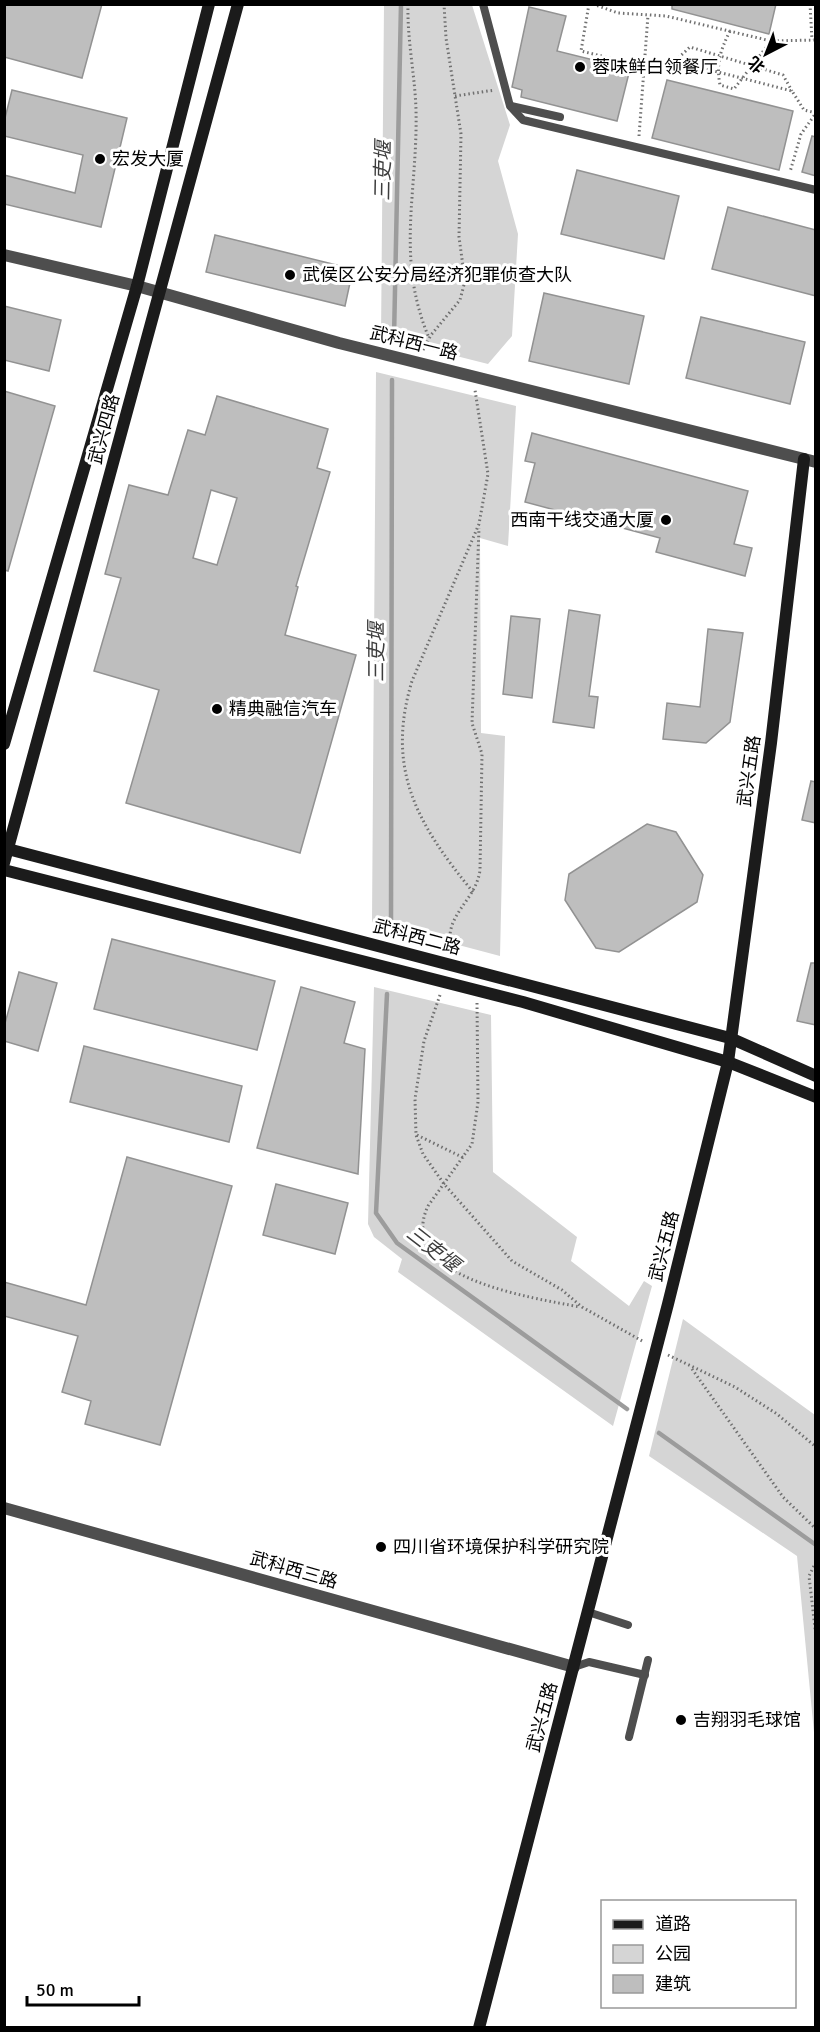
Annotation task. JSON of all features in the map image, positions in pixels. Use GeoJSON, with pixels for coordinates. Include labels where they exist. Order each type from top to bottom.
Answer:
{"type":"FeatureCollection","features":[{"type":"Feature","properties":{"kind":"street","name":"武兴四路"},"geometry":{"type":"LineString","coordinates":[[4,744],[137,286],[209,4]]}},
{"type":"Feature","properties":{"kind":"street","name":"武兴四路"},"geometry":{"type":"LineString","coordinates":[[4,863],[6,848],[238,4]]}},
{"type":"Feature","properties":{"kind":"street","name":"武科西一路"},"geometry":{"type":"LineString","coordinates":[[4,255],[137,286],[417,362],[810,460]]}},
{"type":"Feature","properties":{"kind":"street","name":"武兴五路"},"geometry":{"type":"LineString","coordinates":[[479,2028],[657,1348],[728,1062],[810,460]]}},
{"type":"Feature","properties":{"kind":"street","name":"武科西二路"},"geometry":{"type":"LineString","coordinates":[[6,848],[730,1038],[816,1076]]}},
{"type":"Feature","properties":{"kind":"street","name":"武科西二路"},"geometry":{"type":"LineString","coordinates":[[4,870],[477,990],[728,1062],[816,1097]]}},
{"type":"Feature","properties":{"kind":"street","name":"武科西三路"},"geometry":{"type":"LineString","coordinates":[[4,1508],[574,1667]]}},
{"type":"Feature","properties":{"kind":"lane"},"geometry":{"type":"LineString","coordinates":[[483,4],[510,106],[523,120],[816,190]]}},
{"type":"Feature","properties":{"kind":"lane"},"geometry":{"type":"LineString","coordinates":[[510,106],[560,117]]}},
{"type":"Feature","properties":{"kind":"lane"},"geometry":{"type":"LineString","coordinates":[[588,1612],[628,1625]]}},
{"type":"Feature","properties":{"kind":"lane"},"geometry":{"type":"LineString","coordinates":[[629,1737],[648,1660]]}},
{"type":"Feature","properties":{"kind":"lane"},"geometry":{"type":"LineString","coordinates":[[574,1667],[589,1662],[645,1675]]}},
{"type":"Feature","properties":{"kind":"path"},"geometry":{"type":"LineString","coordinates":[[408,4],[416,112],[410,197],[410,270],[419,316],[429,339]]}},
{"type":"Feature","properties":{"kind":"path"},"geometry":{"type":"LineString","coordinates":[[417,362],[429,339],[460,300],[465,281],[459,237],[461,134],[446,38],[444,4]]}},
{"type":"Feature","properties":{"kind":"path"},"geometry":{"type":"LineString","coordinates":[[792,91],[675,61],[622,62],[581,51],[591,4],[618,12],[666,16],[771,41],[814,40],[810,4]]}},
{"type":"Feature","properties":{"kind":"path"},"geometry":{"type":"LineString","coordinates":[[639,147],[648,15]]}},
{"type":"Feature","properties":{"kind":"path"},"geometry":{"type":"LineString","coordinates":[[730,31],[718,55],[717,72],[720,85],[734,89],[771,41]]}},
{"type":"Feature","properties":{"kind":"path"},"geometry":{"type":"LineString","coordinates":[[675,61],[690,47],[718,55],[729,61],[783,75],[804,110],[816,113],[801,134],[787,183]]}},
{"type":"Feature","properties":{"kind":"path"},"geometry":{"type":"LineString","coordinates":[[455,96],[506,88]]}},
{"type":"Feature","properties":{"kind":"path"},"geometry":{"type":"LineString","coordinates":[[458,967],[448,933],[461,906],[478,881],[480,870],[482,754],[472,723],[479,524],[488,474],[473,376]]}},
{"type":"Feature","properties":{"kind":"path"},"geometry":{"type":"LineString","coordinates":[[472,892],[449,863],[414,803],[405,779],[402,752],[407,698],[412,681],[479,524]]}},
{"type":"Feature","properties":{"kind":"path"},"geometry":{"type":"LineString","coordinates":[[444,982],[424,1041],[415,1099],[416,1135],[423,1154],[444,1184],[512,1261],[562,1290],[582,1307],[691,1368],[735,1387],[777,1414],[816,1447]]}},
{"type":"Feature","properties":{"kind":"path"},"geometry":{"type":"LineString","coordinates":[[477,990],[478,1102],[472,1144],[423,1216],[423,1232],[432,1254],[443,1264],[476,1281],[529,1297],[582,1307]]}},
{"type":"Feature","properties":{"kind":"path"},"geometry":{"type":"LineString","coordinates":[[416,1135],[464,1158]]}},
{"type":"Feature","properties":{"kind":"path"},"geometry":{"type":"LineString","coordinates":[[691,1368],[783,1497],[816,1529]]}},
{"type":"Feature","properties":{"kind":"path"},"geometry":{"type":"LineString","coordinates":[[816,1562],[809,1576],[816,1637]]}},
{"type":"Feature","properties":{"kind":"green space"},"geometry":{"type":"Polygon","coordinates":[[[384,5],[472,5],[510,125],[498,161],[518,234],[512,336],[488,364],[381,337],[384,5]]]}},
{"type":"Feature","properties":{"kind":"green space"},"geometry":{"type":"Polygon","coordinates":[[[376,372],[516,406],[508,546],[480,538],[481,733],[505,736],[500,956],[372,922],[376,372]]]}},
{"type":"Feature","properties":{"kind":"green space"},"geometry":{"type":"Polygon","coordinates":[[[374,987],[491,1015],[493,1172],[577,1237],[571,1261],[629,1306],[644,1281],[652,1286],[613,1426],[398,1272],[402,1259],[374,1237],[368,1224],[374,987]]]}},
{"type":"Feature","properties":{"kind":"green space"},"geometry":{"type":"Polygon","coordinates":[[[683,1319],[815,1415],[815,1743],[797,1556],[649,1456],[683,1319]]]}},
{"type":"Feature","properties":{"kind":"building"},"geometry":{"type":"Polygon","coordinates":[[[4,4],[102,4],[82,78],[4,57],[4,4]]]}},
{"type":"Feature","properties":{"kind":"building"},"geometry":{"type":"Polygon","coordinates":[[[672,4],[776,4],[769,34],[672,9],[672,4]]]}},
{"type":"Feature","properties":{"kind":"building"},"geometry":{"type":"Polygon","coordinates":[[[529,7],[566,16],[557,51],[630,69],[617,121],[521,97],[522,90],[512,87],[529,7]]]}},
{"type":"Feature","properties":{"kind":"building"},"geometry":{"type":"Polygon","coordinates":[[[667,80],[793,111],[779,170],[652,138],[667,80]]]}},
{"type":"Feature","properties":{"kind":"building","name":"宏发大厦"},"geometry":{"type":"Polygon","coordinates":[[[12,90],[127,118],[101,227],[4,204],[4,175],[75,193],[83,155],[4,136],[4,122],[12,90]]]}},
{"type":"Feature","properties":{"kind":"building"},"geometry":{"type":"Polygon","coordinates":[[[812,136],[816,137],[816,176],[802,172],[812,136]]]}},
{"type":"Feature","properties":{"kind":"building"},"geometry":{"type":"Polygon","coordinates":[[[577,170],[679,196],[664,259],[561,234],[577,170]]]}},
{"type":"Feature","properties":{"kind":"building"},"geometry":{"type":"Polygon","coordinates":[[[728,207],[816,230],[816,296],[712,269],[728,207]]]}},
{"type":"Feature","properties":{"kind":"building"},"geometry":{"type":"Polygon","coordinates":[[[215,235],[353,269],[345,306],[206,272],[215,235]]]}},
{"type":"Feature","properties":{"kind":"building"},"geometry":{"type":"Polygon","coordinates":[[[544,293],[644,316],[629,384],[529,361],[544,293]]]}},
{"type":"Feature","properties":{"kind":"building"},"geometry":{"type":"Polygon","coordinates":[[[4,306],[61,320],[49,371],[4,360],[4,306]]]}},
{"type":"Feature","properties":{"kind":"building"},"geometry":{"type":"Polygon","coordinates":[[[701,317],[805,342],[790,404],[686,378],[701,317]]]}},
{"type":"Feature","properties":{"kind":"building"},"geometry":{"type":"Polygon","coordinates":[[[4,391],[55,406],[8,571],[4,570],[4,391]]]}},
{"type":"Feature","properties":{"kind":"building"},"geometry":{"type":"Polygon","coordinates":[[[217,396],[328,429],[317,468],[330,472],[296,586],[298,587],[285,635],[356,655],[300,853],[126,803],[159,690],[94,671],[121,578],[105,574],[129,485],[168,495],[188,430],[205,435],[217,396]],[[211,490],[193,558],[217,565],[237,498],[211,490]]]}},
{"type":"Feature","properties":{"kind":"building","name":"西南干线交通大厦"},"geometry":{"type":"Polygon","coordinates":[[[532,433],[748,491],[734,544],[752,548],[745,576],[656,552],[660,538],[525,502],[535,463],[525,461],[532,433]]]}},
{"type":"Feature","properties":{"kind":"building"},"geometry":{"type":"Polygon","coordinates":[[[569,610],[600,615],[589,696],[598,697],[594,728],[553,722],[569,610]]]}},
{"type":"Feature","properties":{"kind":"building"},"geometry":{"type":"Polygon","coordinates":[[[511,616],[540,619],[532,698],[503,694],[511,616]]]}},
{"type":"Feature","properties":{"kind":"building"},"geometry":{"type":"Polygon","coordinates":[[[708,629],[743,633],[730,722],[706,743],[663,739],[667,703],[700,707],[708,629]]]}},
{"type":"Feature","properties":{"kind":"building"},"geometry":{"type":"Polygon","coordinates":[[[811,781],[816,782],[816,823],[802,820],[811,781]]]}},
{"type":"Feature","properties":{"kind":"building"},"geometry":{"type":"Polygon","coordinates":[[[647,824],[676,832],[703,875],[697,902],[619,952],[596,948],[565,900],[569,874],[647,824]]]}},
{"type":"Feature","properties":{"kind":"building"},"geometry":{"type":"Polygon","coordinates":[[[112,939],[275,981],[257,1050],[94,1009],[112,939]]]}},
{"type":"Feature","properties":{"kind":"building"},"geometry":{"type":"Polygon","coordinates":[[[811,963],[816,963],[816,1025],[797,1021],[811,963]]]}},
{"type":"Feature","properties":{"kind":"building"},"geometry":{"type":"Polygon","coordinates":[[[19,972],[57,983],[38,1051],[4,1041],[4,1027],[19,972]]]}},
{"type":"Feature","properties":{"kind":"building"},"geometry":{"type":"Polygon","coordinates":[[[301,987],[355,1002],[344,1043],[365,1049],[358,1174],[257,1148],[301,987]]]}},
{"type":"Feature","properties":{"kind":"building"},"geometry":{"type":"Polygon","coordinates":[[[84,1046],[242,1086],[229,1142],[70,1102],[84,1046]]]}},
{"type":"Feature","properties":{"kind":"building"},"geometry":{"type":"Polygon","coordinates":[[[127,1157],[232,1186],[160,1445],[85,1424],[91,1401],[62,1392],[78,1336],[4,1316],[4,1282],[86,1305],[127,1157]]]}},
{"type":"Feature","properties":{"kind":"building"},"geometry":{"type":"Polygon","coordinates":[[[276,1184],[348,1203],[335,1254],[263,1235],[276,1184]]]}},
{"type":"Feature","properties":{"kind":"waterway","name":"三吏堰"},"geometry":{"type":"LineString","coordinates":[[394,338],[401,4]]}},
{"type":"Feature","properties":{"kind":"waterway","name":"三吏堰"},"geometry":{"type":"LineString","coordinates":[[391,923],[392,380]]}},
{"type":"Feature","properties":{"kind":"waterway","name":"三吏堰"},"geometry":{"type":"LineString","coordinates":[[387,994],[376,1213],[397,1243],[627,1409]]}},
{"type":"Feature","properties":{"kind":"waterway","name":"三吏堰"},"geometry":{"type":"LineString","coordinates":[[659,1433],[816,1545]]}},
{"type":"Feature","properties":{"kind":"place","name":"蓉味鲜白领餐厅"},"geometry":{"type":"Point","coordinates":[580,67]}},
{"type":"Feature","properties":{"kind":"place","name":"宏发大厦"},"geometry":{"type":"Point","coordinates":[100,159]}},
{"type":"Feature","properties":{"kind":"place","name":"武侯区公安分局经济犯罪侦查大队"},"geometry":{"type":"Point","coordinates":[290,275]}},
{"type":"Feature","properties":{"kind":"place","name":"西南干线交通大厦"},"geometry":{"type":"Point","coordinates":[666,520]}},
{"type":"Feature","properties":{"kind":"place","name":"精典融信汽车"},"geometry":{"type":"Point","coordinates":[217,709]}},
{"type":"Feature","properties":{"kind":"place","name":"四川省环境保护科学研究院"},"geometry":{"type":"Point","coordinates":[381,1547]}},
{"type":"Feature","properties":{"kind":"place","name":"吉翔羽毛球馆"},"geometry":{"type":"Point","coordinates":[681,1720]}}]}
